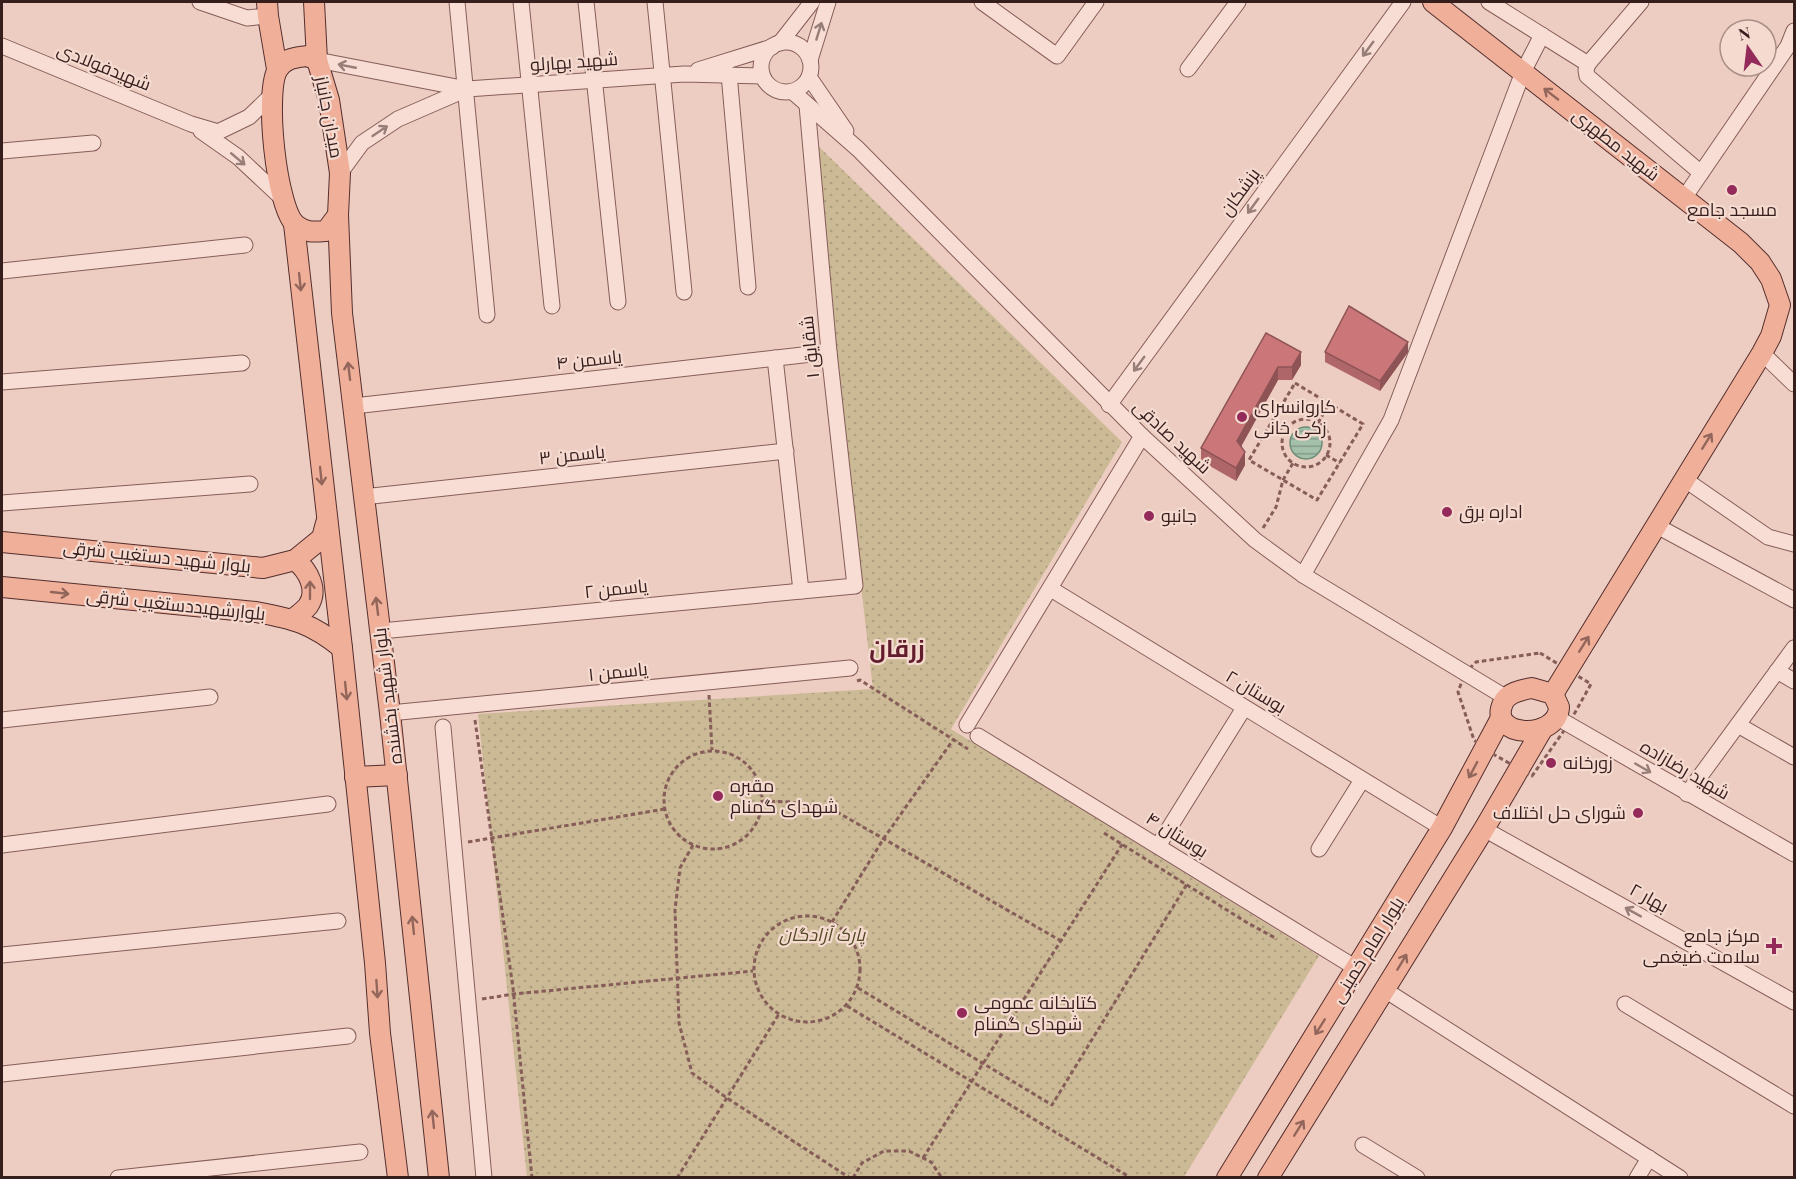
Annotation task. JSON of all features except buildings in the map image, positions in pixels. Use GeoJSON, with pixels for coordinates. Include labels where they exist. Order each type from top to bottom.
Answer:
{"type":"FeatureCollection","features":[{"type":"Feature","properties":{"kind":"main road"},"geometry":{"type":"LineString","coordinates":[[314,2],[317,60]]}},
{"type":"Feature","properties":{"kind":"main road","name":"شهید مطهری"},"geometry":{"type":"LineString","coordinates":[[1433,2],[1741,243],[1760,262],[1787,304]]}},
{"type":"Feature","properties":{"kind":"main road"},"geometry":{"type":"LineString","coordinates":[[267,9],[277,69],[272,112],[274,157],[285,201],[294,224],[342,648],[380,1033],[398,1178]]}},
{"type":"Feature","properties":{"kind":"main road","name":"میدان جانباز"},"geometry":{"type":"LineString","coordinates":[[277,69],[288,59],[307,56],[317,60],[329,100],[340,173],[338,215]]}},
{"type":"Feature","properties":{"kind":"main road"},"geometry":{"type":"LineString","coordinates":[[294,224],[309,233],[326,231],[338,215]]}},
{"type":"Feature","properties":{"kind":"main road","name":"بلوار شهید بخشنده"},"geometry":{"type":"LineString","coordinates":[[338,215],[342,313],[381,632],[439,1178]]}},
{"type":"Feature","properties":{"kind":"main road"},"geometry":{"type":"LineString","coordinates":[[1553,694],[1762,353],[1787,304]]}},
{"type":"Feature","properties":{"kind":"main road","name":"بلوار شهید دستغیب شرقی"},"geometry":{"type":"LineString","coordinates":[[2,542],[263,568],[295,560],[322,538],[326,520]]}},
{"type":"Feature","properties":{"kind":"main road"},"geometry":{"type":"LineString","coordinates":[[293,618],[307,608],[312,591],[307,573],[295,560]]}},
{"type":"Feature","properties":{"kind":"main road","name":"بلوارشهیددستغیب شرقی"},"geometry":{"type":"LineString","coordinates":[[2,587],[256,612],[293,618],[324,633],[342,648]]}},
{"type":"Feature","properties":{"kind":"main road"},"geometry":{"type":"LineString","coordinates":[[1532,688],[1553,694],[1558,700],[1559,707],[1549,723],[1527,731],[1505,724],[1501,718],[1500,708],[1505,698],[1517,692],[1532,688]]}},
{"type":"Feature","properties":{"kind":"main road","name":"بلوار امام خمینی"},"geometry":{"type":"LineString","coordinates":[[1227,1178],[1442,828],[1501,718]]}},
{"type":"Feature","properties":{"kind":"main road","name":"بلوار امام خمینی"},"geometry":{"type":"LineString","coordinates":[[1268,1178],[1549,723]]}},
{"type":"Feature","properties":{"kind":"main road"},"geometry":{"type":"LineString","coordinates":[[355,777],[397,775]]}},
{"type":"Feature","properties":{"kind":"street"},"geometry":{"type":"LineString","coordinates":[[200,2],[247,18],[267,9]]}},
{"type":"Feature","properties":{"kind":"street"},"geometry":{"type":"LineString","coordinates":[[457,2],[487,315]]}},
{"type":"Feature","properties":{"kind":"street"},"geometry":{"type":"LineString","coordinates":[[521,2],[552,306]]}},
{"type":"Feature","properties":{"kind":"street"},"geometry":{"type":"LineString","coordinates":[[586,2],[618,302]]}},
{"type":"Feature","properties":{"kind":"street"},"geometry":{"type":"LineString","coordinates":[[655,2],[684,292]]}},
{"type":"Feature","properties":{"kind":"street"},"geometry":{"type":"LineString","coordinates":[[684,74],[776,45],[795,44],[807,53],[811,72],[802,86],[793,92],[771,88],[762,76],[762,60],[776,45],[812,2]]}},
{"type":"Feature","properties":{"kind":"street"},"geometry":{"type":"LineString","coordinates":[[810,60],[828,2]]}},
{"type":"Feature","properties":{"kind":"street"},"geometry":{"type":"LineString","coordinates":[[982,2],[1057,56],[1096,2]]}},
{"type":"Feature","properties":{"kind":"street"},"geometry":{"type":"LineString","coordinates":[[1188,69],[1238,2]]}},
{"type":"Feature","properties":{"kind":"street","name":"پزشکان"},"geometry":{"type":"LineString","coordinates":[[1109,405],[1403,2]]}},
{"type":"Feature","properties":{"kind":"street"},"geometry":{"type":"LineString","coordinates":[[1489,2],[1588,64]]}},
{"type":"Feature","properties":{"kind":"street"},"geometry":{"type":"LineString","coordinates":[[1641,2],[1588,64],[1587,76],[1701,172]]}},
{"type":"Feature","properties":{"kind":"street"},"geometry":{"type":"LineString","coordinates":[[1684,198],[1791,48],[1794,31]]}},
{"type":"Feature","properties":{"kind":"street"},"geometry":{"type":"LineString","coordinates":[[1304,575],[1391,420],[1523,72],[1542,35]]}},
{"type":"Feature","properties":{"kind":"street","name":"شهیدفولادی"},"geometry":{"type":"LineString","coordinates":[[2,46],[191,124]]}},
{"type":"Feature","properties":{"kind":"street"},"geometry":{"type":"LineString","coordinates":[[317,60],[466,89]]}},
{"type":"Feature","properties":{"kind":"street"},"geometry":{"type":"LineString","coordinates":[[684,74],[762,76]]}},
{"type":"Feature","properties":{"kind":"street","name":"شهید بهارلو"},"geometry":{"type":"LineString","coordinates":[[466,89],[684,74]]}},
{"type":"Feature","properties":{"kind":"street"},"geometry":{"type":"LineString","coordinates":[[729,74],[748,287]]}},
{"type":"Feature","properties":{"kind":"street"},"geometry":{"type":"LineString","coordinates":[[809,77],[858,149]]}},
{"type":"Feature","properties":{"kind":"street"},"geometry":{"type":"LineString","coordinates":[[340,173],[362,143],[389,125],[466,89]]}},
{"type":"Feature","properties":{"kind":"street"},"geometry":{"type":"LineString","coordinates":[[793,92],[858,149]]}},
{"type":"Feature","properties":{"kind":"street"},"geometry":{"type":"LineString","coordinates":[[191,124],[218,132],[249,117],[274,93]]}},
{"type":"Feature","properties":{"kind":"street","name":"شقایق ۱"},"geometry":{"type":"LineString","coordinates":[[807,105],[829,352],[855,586]]}},
{"type":"Feature","properties":{"kind":"street"},"geometry":{"type":"LineString","coordinates":[[191,124],[238,157],[285,201]]}},
{"type":"Feature","properties":{"kind":"street"},"geometry":{"type":"LineString","coordinates":[[2,151],[93,143]]}},
{"type":"Feature","properties":{"kind":"street","name":"شهید صادقی"},"geometry":{"type":"LineString","coordinates":[[858,149],[1109,405],[1255,540],[1304,575],[1505,698]]}},
{"type":"Feature","properties":{"kind":"street"},"geometry":{"type":"LineString","coordinates":[[2,271],[244,245]]}},
{"type":"Feature","properties":{"kind":"street","name":"یاسمن ۴"},"geometry":{"type":"LineString","coordinates":[[354,406],[829,352]]}},
{"type":"Feature","properties":{"kind":"street"},"geometry":{"type":"LineString","coordinates":[[1762,353],[1794,384]]}},
{"type":"Feature","properties":{"kind":"street"},"geometry":{"type":"LineString","coordinates":[[775,358],[801,591]]}},
{"type":"Feature","properties":{"kind":"street"},"geometry":{"type":"LineString","coordinates":[[2,382],[242,363]]}},
{"type":"Feature","properties":{"kind":"street"},"geometry":{"type":"LineString","coordinates":[[1050,589],[1142,436]]}},
{"type":"Feature","properties":{"kind":"street","name":"یاسمن ۳"},"geometry":{"type":"LineString","coordinates":[[363,498],[786,451]]}},
{"type":"Feature","properties":{"kind":"street"},"geometry":{"type":"LineString","coordinates":[[1684,479],[1768,537],[1794,544]]}},
{"type":"Feature","properties":{"kind":"street"},"geometry":{"type":"LineString","coordinates":[[2,503],[250,484]]}},
{"type":"Feature","properties":{"kind":"street"},"geometry":{"type":"LineString","coordinates":[[1657,526],[1794,600]]}},
{"type":"Feature","properties":{"kind":"street","name":"یاسمن ۲"},"geometry":{"type":"LineString","coordinates":[[381,632],[855,586]]}},
{"type":"Feature","properties":{"kind":"street","name":"بوستان ۲"},"geometry":{"type":"LineString","coordinates":[[1050,589],[1442,828]]}},
{"type":"Feature","properties":{"kind":"street","name":"بوستان ۴"},"geometry":{"type":"LineString","coordinates":[[1050,589],[973,730],[1356,968]]}},
{"type":"Feature","properties":{"kind":"street"},"geometry":{"type":"LineString","coordinates":[[1687,794],[1794,648]]}},
{"type":"Feature","properties":{"kind":"street"},"geometry":{"type":"LineString","coordinates":[[1777,671],[1794,681]]}},
{"type":"Feature","properties":{"kind":"street","name":"یاسمن ۱"},"geometry":{"type":"LineString","coordinates":[[390,713],[849,675]]}},
{"type":"Feature","properties":{"kind":"street"},"geometry":{"type":"LineString","coordinates":[[2,720],[210,697]]}},
{"type":"Feature","properties":{"kind":"street"},"geometry":{"type":"LineString","coordinates":[[1158,846],[1244,708]]}},
{"type":"Feature","properties":{"kind":"street","name":"شهید رضازاده"},"geometry":{"type":"LineString","coordinates":[[1549,723],[1687,794],[1794,854]]}},
{"type":"Feature","properties":{"kind":"street"},"geometry":{"type":"LineString","coordinates":[[1738,725],[1794,757]]}},
{"type":"Feature","properties":{"kind":"street"},"geometry":{"type":"LineString","coordinates":[[443,727],[484,1178]]}},
{"type":"Feature","properties":{"kind":"street"},"geometry":{"type":"LineString","coordinates":[[1319,849],[1362,780]]}},
{"type":"Feature","properties":{"kind":"street"},"geometry":{"type":"LineString","coordinates":[[2,845],[328,804]]}},
{"type":"Feature","properties":{"kind":"street","name":"بهار ۲"},"geometry":{"type":"LineString","coordinates":[[1484,829],[1794,1002]]}},
{"type":"Feature","properties":{"kind":"street"},"geometry":{"type":"LineString","coordinates":[[2,955],[338,921]]}},
{"type":"Feature","properties":{"kind":"street"},"geometry":{"type":"LineString","coordinates":[[1385,990],[1679,1177]]}},
{"type":"Feature","properties":{"kind":"street"},"geometry":{"type":"LineString","coordinates":[[1625,1004],[1794,1106]]}},
{"type":"Feature","properties":{"kind":"street"},"geometry":{"type":"LineString","coordinates":[[2,1074],[348,1036]]}},
{"type":"Feature","properties":{"kind":"street"},"geometry":{"type":"LineString","coordinates":[[1362,1145],[1417,1178]]}},
{"type":"Feature","properties":{"kind":"street"},"geometry":{"type":"LineString","coordinates":[[118,1178],[360,1152]]}},
{"type":"Feature","properties":{"kind":"street"},"geometry":{"type":"LineString","coordinates":[[1637,1178],[1649,1158]]}},
{"type":"Feature","properties":{"kind":"path"},"geometry":{"type":"LineString","coordinates":[[1295,383],[1329,404],[1363,424],[1317,500],[1249,460],[1295,383]]}},
{"type":"Feature","properties":{"kind":"path"},"geometry":{"type":"LineString","coordinates":[[1318,423],[1329,404]]}},
{"type":"Feature","properties":{"kind":"path"},"geometry":{"type":"LineString","coordinates":[[1309,418],[1318,423],[1326,428],[1331,446],[1321,463],[1302,468],[1285,458],[1280,439],[1290,423],[1309,418]]}},
{"type":"Feature","properties":{"kind":"path"},"geometry":{"type":"LineString","coordinates":[[1271,422],[1286,431]]}},
{"type":"Feature","properties":{"kind":"path"},"geometry":{"type":"LineString","coordinates":[[1326,455],[1340,463]]}},
{"type":"Feature","properties":{"kind":"path"},"geometry":{"type":"LineString","coordinates":[[1255,540],[1276,507],[1283,480],[1293,463]]}},
{"type":"Feature","properties":{"kind":"path"},"geometry":{"type":"LineString","coordinates":[[849,675],[973,752]]}},
{"type":"Feature","properties":{"kind":"path"},"geometry":{"type":"LineString","coordinates":[[709,693],[712,750]]}},
{"type":"Feature","properties":{"kind":"path"},"geometry":{"type":"LineString","coordinates":[[475,717],[514,994],[532,1178]]}},
{"type":"Feature","properties":{"kind":"path"},"geometry":{"type":"LineString","coordinates":[[832,922],[884,838],[953,740]]}},
{"type":"Feature","properties":{"kind":"path"},"geometry":{"type":"LineString","coordinates":[[712,750],[734,754],[749,765],[760,782],[763,801],[759,820],[747,836],[731,846],[711,849],[693,845],[677,834],[666,818],[663,798],[667,779],[679,764],[695,753],[712,750]]}},
{"type":"Feature","properties":{"kind":"path"},"geometry":{"type":"LineString","coordinates":[[763,801],[832,808],[1061,941]]}},
{"type":"Feature","properties":{"kind":"path"},"geometry":{"type":"LineString","coordinates":[[454,843],[665,809]]}},
{"type":"Feature","properties":{"kind":"path"},"geometry":{"type":"LineString","coordinates":[[923,1158],[1122,844],[1133,831]]}},
{"type":"Feature","properties":{"kind":"path"},"geometry":{"type":"LineString","coordinates":[[1102,832],[1277,939]]}},
{"type":"Feature","properties":{"kind":"path"},"geometry":{"type":"LineString","coordinates":[[693,845],[680,868],[675,910],[680,1023],[692,1073],[851,1178],[862,1163],[884,1151],[909,1151],[931,1162],[942,1178]]}},
{"type":"Feature","properties":{"kind":"path"},"geometry":{"type":"LineString","coordinates":[[858,988],[1052,1105],[1196,870]]}},
{"type":"Feature","properties":{"kind":"path"},"geometry":{"type":"LineString","coordinates":[[805,915],[826,918],[832,922],[844,929],[856,946],[861,967],[858,988],[847,1006],[829,1018],[809,1023],[788,1020],[770,1008],[758,992],[753,971],[756,950],[767,932],[784,920],[805,915]]}},
{"type":"Feature","properties":{"kind":"path"},"geometry":{"type":"LineString","coordinates":[[468,1001],[514,994],[753,971]]}},
{"type":"Feature","properties":{"kind":"path"},"geometry":{"type":"LineString","coordinates":[[847,1006],[1131,1178]]}},
{"type":"Feature","properties":{"kind":"path"},"geometry":{"type":"LineString","coordinates":[[676,1178],[779,1014]]}},
{"type":"Feature","properties":{"kind":"green space","name":"پارک آزادگان"},"geometry":{"type":"Polygon","coordinates":[[[809,137],[1122,442],[951,729],[1319,956],[1184,1177],[527,1177],[478,714],[873,689],[809,137]]]}},
{"type":"Feature","properties":{"kind":"shaded area"},"geometry":{"type":"Polygon","coordinates":[[[1306,427],[1317,432],[1322,443],[1317,454],[1306,459],[1295,454],[1290,443],[1295,432],[1306,427]]]}},
{"type":"Feature","properties":{"kind":"place","name":"مسجد جامع"},"geometry":{"type":"Point","coordinates":[1732,190]}},
{"type":"Feature","properties":{"kind":"place","name":"کاروانسرای زکی خانی"},"geometry":{"type":"Point","coordinates":[1242,417]}},
{"type":"Feature","properties":{"kind":"place","name":"اداره برق"},"geometry":{"type":"Point","coordinates":[1447,512]}},
{"type":"Feature","properties":{"kind":"place","name":"جانبو"},"geometry":{"type":"Point","coordinates":[1149,516]}},
{"type":"Feature","properties":{"kind":"place","name":"زورخانه"},"geometry":{"type":"Point","coordinates":[1551,763]}},
{"type":"Feature","properties":{"kind":"place","name":"مقبره شهدای گمنام"},"geometry":{"type":"Point","coordinates":[718,796]}},
{"type":"Feature","properties":{"kind":"place","name":"شورای حل اختلاف"},"geometry":{"type":"Point","coordinates":[1638,813]}},
{"type":"Feature","properties":{"kind":"place","name":"مرکز جامع سلامت ضیغمی"},"geometry":{"type":"Point","coordinates":[1774,946]}},
{"type":"Feature","properties":{"kind":"place","name":"کتابخانه عمومی شهدای گمنام"},"geometry":{"type":"Point","coordinates":[962,1013]}},
{"type":"Feature","properties":{"kind":"district","name":"زرقان"},"geometry":{"type":"Point","coordinates":[897,649]}}]}
